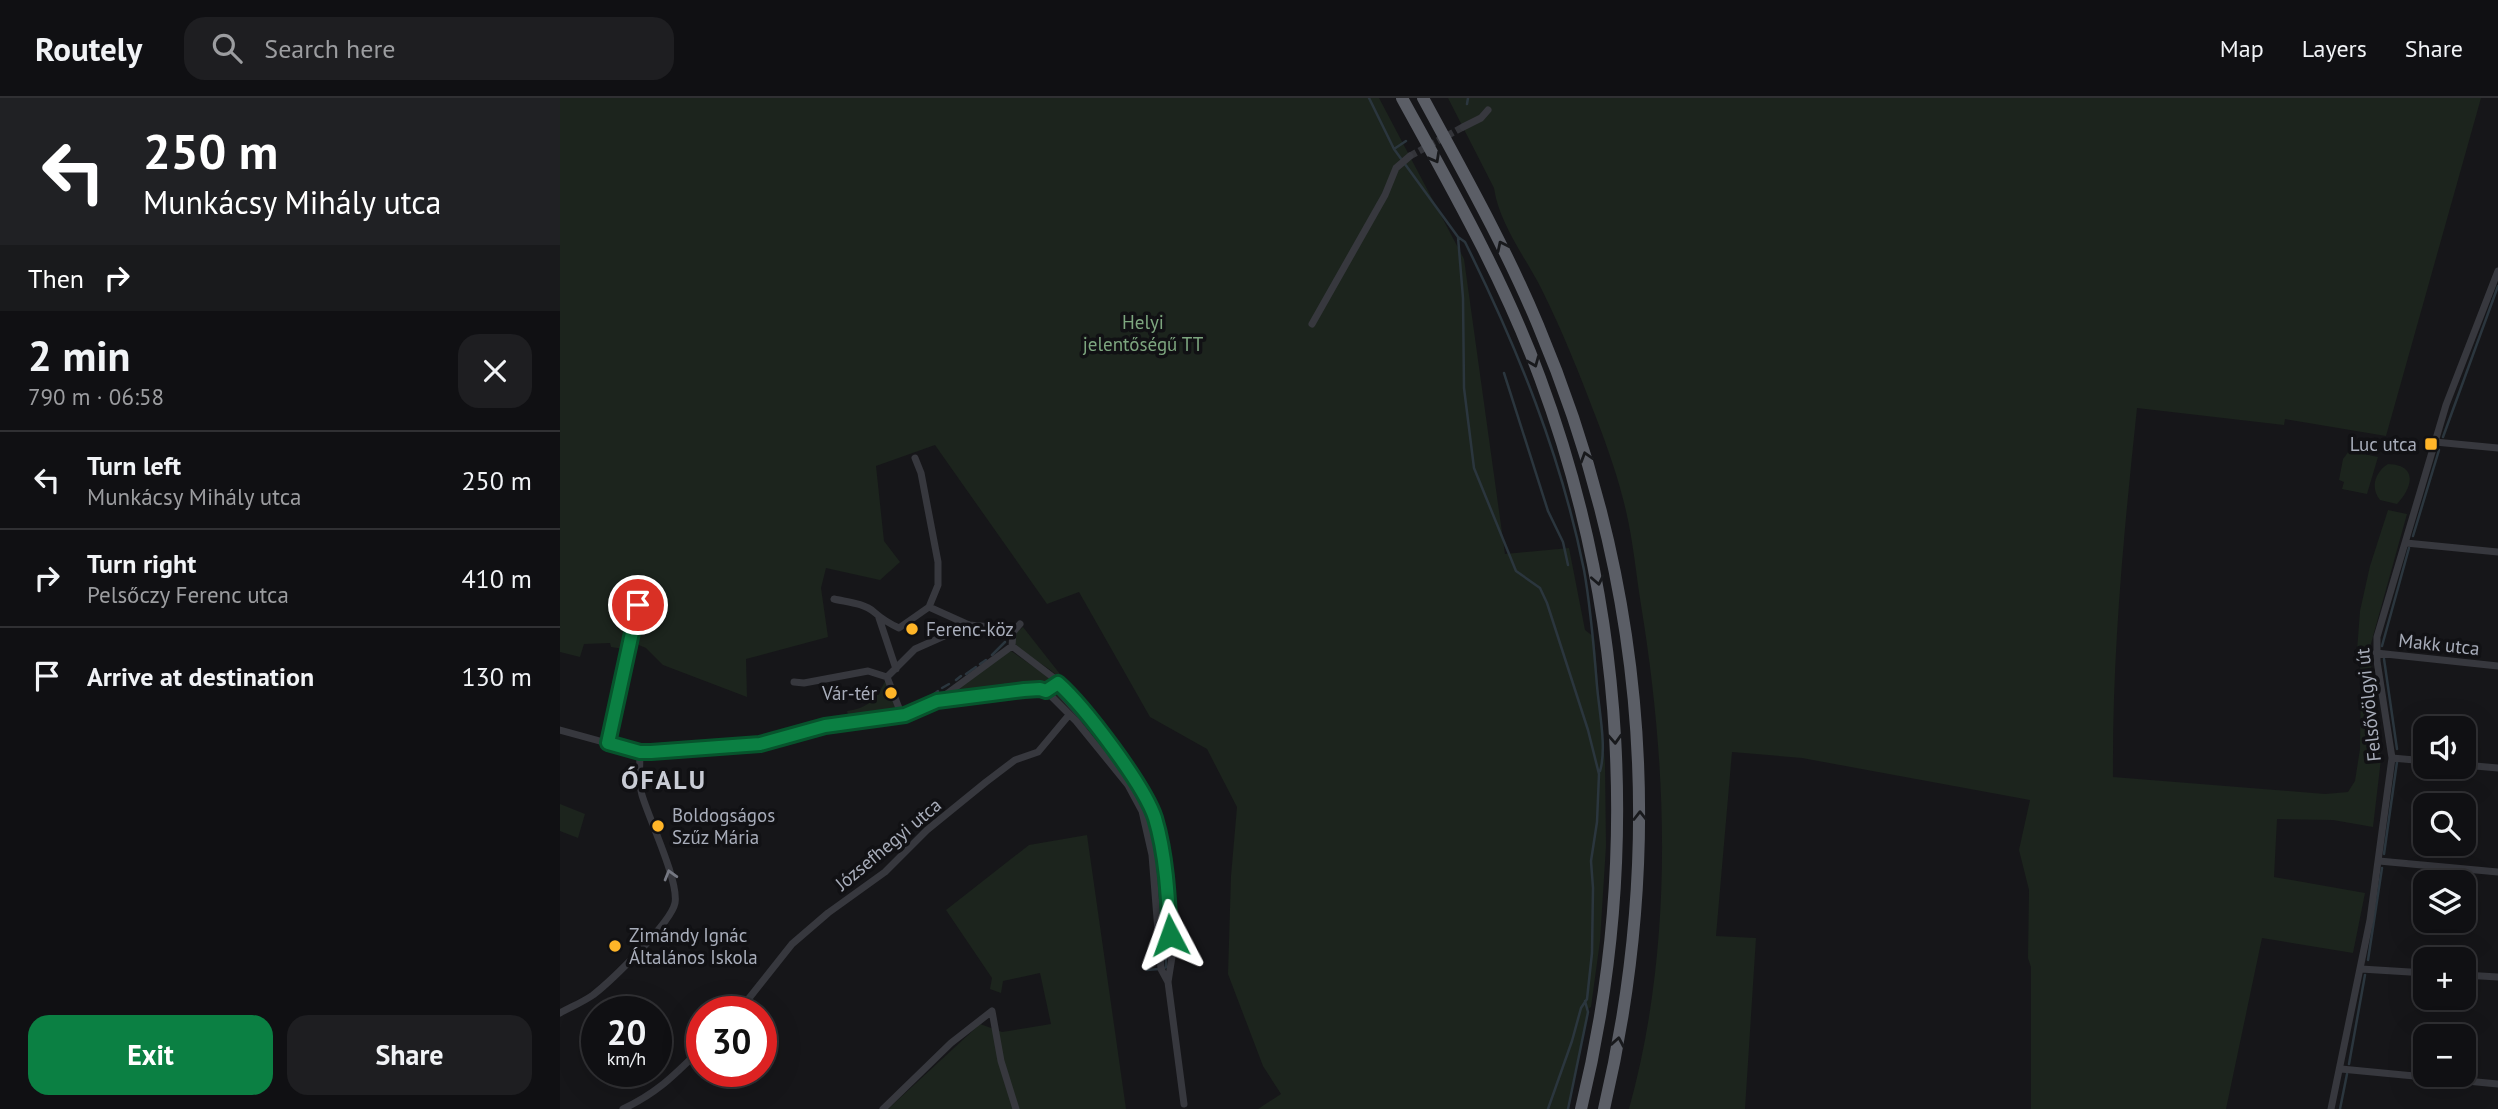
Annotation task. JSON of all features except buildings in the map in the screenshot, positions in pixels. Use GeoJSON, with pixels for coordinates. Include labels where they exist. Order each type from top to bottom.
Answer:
{"type":"FeatureCollection","features":[{"type":"Feature","properties":{"kind":"highway"},"geometry":{"type":"LineString","coordinates":[[1402,98],[1483,250],[1540,377],[1579,499],[1602,602],[1615,730],[1617,874],[1604,998],[1581,1109]]}},
{"type":"Feature","properties":{"kind":"highway"},"geometry":{"type":"LineString","coordinates":[[1423,98],[1496,234],[1550,353],[1588,464],[1622,598],[1637,730],[1639,873],[1626,999],[1604,1109]]}},
{"type":"Feature","properties":{"kind":"street"},"geometry":{"type":"LineString","coordinates":[[1464,127],[1488,110]]}},
{"type":"Feature","properties":{"kind":"street"},"geometry":{"type":"LineString","coordinates":[[1312,324],[1404,160]]}},
{"type":"Feature","properties":{"kind":"street","name":"Felsővölgyi út"},"geometry":{"type":"LineString","coordinates":[[2331,1109],[2361,969],[2379,861],[2392,758],[2376,653],[2380,626],[2446,405],[2498,271]]}},
{"type":"Feature","properties":{"kind":"street"},"geometry":{"type":"LineString","coordinates":[[2435,442],[2498,448]]}},
{"type":"Feature","properties":{"kind":"street"},"geometry":{"type":"LineString","coordinates":[[879,618],[899,628],[929,607],[938,585],[938,562],[921,473],[915,458]]}},
{"type":"Feature","properties":{"kind":"street"},"geometry":{"type":"LineString","coordinates":[[2406,543],[2498,552]]}},
{"type":"Feature","properties":{"kind":"street"},"geometry":{"type":"LineString","coordinates":[[608,743],[633,620],[644,589]]}},
{"type":"Feature","properties":{"kind":"street"},"geometry":{"type":"LineString","coordinates":[[834,599],[873,611],[879,618],[896,669]]}},
{"type":"Feature","properties":{"kind":"street"},"geometry":{"type":"LineString","coordinates":[[929,607],[969,625],[1004,628],[1013,632]]}},
{"type":"Feature","properties":{"kind":"street"},"geometry":{"type":"LineString","coordinates":[[560,730],[640,752],[760,744],[825,726],[902,716],[937,701],[1012,646],[1013,632],[1020,624]]}},
{"type":"Feature","properties":{"kind":"street"},"geometry":{"type":"LineString","coordinates":[[887,677],[915,649],[969,625]]}},
{"type":"Feature","properties":{"kind":"street"},"geometry":{"type":"LineString","coordinates":[[1012,646],[1081,708],[1143,793],[1153,813],[1167,889],[1172,957],[1168,982],[1184,1104]]}},
{"type":"Feature","properties":{"kind":"street","name":"Makk utca"},"geometry":{"type":"LineString","coordinates":[[2376,653],[2498,666]]}},
{"type":"Feature","properties":{"kind":"street"},"geometry":{"type":"LineString","coordinates":[[794,682],[804,683],[868,671],[887,677]]}},
{"type":"Feature","properties":{"kind":"street"},"geometry":{"type":"LineString","coordinates":[[887,677],[902,716]]}},
{"type":"Feature","properties":{"kind":"street"},"geometry":{"type":"LineString","coordinates":[[937,701],[1040,689],[1052,684]]}},
{"type":"Feature","properties":{"kind":"street"},"geometry":{"type":"LineString","coordinates":[[1052,684],[1069,715],[1128,785],[1142,811],[1152,855],[1161,969],[1168,982]]}},
{"type":"Feature","properties":{"kind":"street","name":"Józsefhegyi utca"},"geometry":{"type":"LineString","coordinates":[[751,996],[792,944],[828,913],[884,872],[927,830],[986,782],[1015,760],[1038,752],[1069,715]]}},
{"type":"Feature","properties":{"kind":"street"},"geometry":{"type":"LineString","coordinates":[[560,1013],[592,996],[616,974],[661,926],[675,903],[661,845],[639,783],[640,752]]}},
{"type":"Feature","properties":{"kind":"street"},"geometry":{"type":"LineString","coordinates":[[2392,758],[2413,760]]}},
{"type":"Feature","properties":{"kind":"street"},"geometry":{"type":"LineString","coordinates":[[2476,766],[2498,768]]}},
{"type":"Feature","properties":{"kind":"street"},"geometry":{"type":"LineString","coordinates":[[2379,861],[2498,872]]}},
{"type":"Feature","properties":{"kind":"street"},"geometry":{"type":"LineString","coordinates":[[2361,969],[2413,972]]}},
{"type":"Feature","properties":{"kind":"street"},"geometry":{"type":"LineString","coordinates":[[2476,976],[2498,977]]}},
{"type":"Feature","properties":{"kind":"street"},"geometry":{"type":"LineString","coordinates":[[883,1109],[951,1043],[992,1011],[1001,1061],[1016,1109]]}},
{"type":"Feature","properties":{"kind":"street"},"geometry":{"type":"LineString","coordinates":[[623,1109],[662,1087],[686,1064]]}},
{"type":"Feature","properties":{"kind":"street"},"geometry":{"type":"LineString","coordinates":[[2341,1069],[2498,1084]]}},
{"type":"Feature","properties":{"kind":"green space","name":"Helyi jelentőségű TT"},"geometry":{"type":"Polygon","coordinates":[[[560,98],[1379,98],[1464,259],[1505,554],[1569,548],[1585,630],[1594,637],[1605,764],[1606,846],[1600,941],[1591,1007],[1588,1009],[1567,1109],[1258,1109],[1281,1094],[1263,1066],[1228,974],[1231,876],[1237,807],[1207,749],[1150,717],[1079,592],[1047,604],[935,445],[876,466],[884,541],[900,562],[880,580],[826,568],[821,588],[828,637],[746,659],[747,697],[663,665],[646,648],[634,643],[625,643],[624,649],[611,647],[610,643],[584,644],[580,657],[560,652],[560,98]]]}},
{"type":"Feature","properties":{"kind":"green space"},"geometry":{"type":"Polygon","coordinates":[[[1448,98],[2481,98],[2386,436],[2285,419],[2284,425],[2137,408],[2117,638],[2113,777],[2325,794],[2348,792],[2355,781],[2360,749],[2361,672],[2357,651],[2360,611],[2370,566],[2388,510],[2407,514],[2370,647],[2374,710],[2381,759],[2373,827],[2333,820],[2277,819],[2274,877],[2365,893],[2353,953],[2262,938],[2226,1109],[2031,1109],[2029,890],[2019,850],[2030,800],[1802,758],[1732,752],[1716,936],[1756,938],[1745,1109],[1629,1109],[1644,1047],[1654,985],[1662,858],[1657,730],[1631,534],[1613,465],[1570,353],[1541,288],[1501,214],[1494,188],[1448,98]]]}},
{"type":"Feature","properties":{"kind":"green space"},"geometry":{"type":"Polygon","coordinates":[[[2349,451],[2378,457],[2367,494],[2342,489],[2344,482],[2339,480],[2343,459],[2349,451]]]}},
{"type":"Feature","properties":{"kind":"green space"},"geometry":{"type":"Polygon","coordinates":[[[2388,464],[2404,468],[2410,478],[2407,491],[2397,504],[2380,500],[2375,490],[2377,476],[2388,464]]]}},
{"type":"Feature","properties":{"kind":"green space"},"geometry":{"type":"Polygon","coordinates":[[[1023,627],[1060,674],[1057,676],[1029,657],[1014,642],[1017,632],[1023,627]]]}},
{"type":"Feature","properties":{"kind":"green space"},"geometry":{"type":"Polygon","coordinates":[[[1011,651],[1049,677],[1049,683],[948,697],[1002,655],[1011,651]]]}},
{"type":"Feature","properties":{"kind":"green space"},"geometry":{"type":"Polygon","coordinates":[[[887,677],[897,708],[896,713],[849,719],[847,711],[862,707],[872,700],[887,677]]]}},
{"type":"Feature","properties":{"kind":"green space"},"geometry":{"type":"Polygon","coordinates":[[[1054,691],[1061,691],[1086,719],[1137,787],[1153,820],[1159,844],[1164,885],[1161,888],[1157,888],[1141,805],[1053,695],[1054,691]]]}},
{"type":"Feature","properties":{"kind":"green space"},"geometry":{"type":"Polygon","coordinates":[[[560,804],[585,814],[578,838],[560,831],[560,804]]]}},
{"type":"Feature","properties":{"kind":"green space"},"geometry":{"type":"Polygon","coordinates":[[[1087,835],[1126,1109],[888,1109],[980,1024],[1002,1032],[1051,1024],[1040,973],[1003,981],[1001,993],[990,989],[992,978],[946,910],[1029,845],[1087,835]]]}},
{"type":"Feature","properties":{"kind":"waterway"},"geometry":{"type":"LineString","coordinates":[[1369,98],[1394,149]]}},
{"type":"Feature","properties":{"kind":"waterway"},"geometry":{"type":"LineString","coordinates":[[1467,104],[1468,98]]}},
{"type":"Feature","properties":{"kind":"waterway"},"geometry":{"type":"LineString","coordinates":[[1406,141],[1394,149],[1458,237],[1465,242],[1519,362],[1563,485],[1589,599],[1603,741],[1600,771]]}},
{"type":"Feature","properties":{"kind":"waterway"},"geometry":{"type":"LineString","coordinates":[[1458,237],[1463,298],[1464,388],[1474,468],[1516,571],[1540,588],[1547,603],[1588,730],[1599,774],[1597,822],[1591,861],[1592,953],[1587,999],[1581,1008],[1548,1109]]}},
{"type":"Feature","properties":{"kind":"waterway"},"geometry":{"type":"LineString","coordinates":[[2443,437],[2498,286]]}},
{"type":"Feature","properties":{"kind":"waterway"},"geometry":{"type":"LineString","coordinates":[[1504,373],[1548,511],[1563,542],[1568,565]]}},
{"type":"Feature","properties":{"kind":"waterway"},"geometry":{"type":"LineString","coordinates":[[2413,536],[2439,450]]}},
{"type":"Feature","properties":{"kind":"waterway"},"geometry":{"type":"LineString","coordinates":[[2382,646],[2409,548]]}},
{"type":"Feature","properties":{"kind":"waterway"},"geometry":{"type":"LineString","coordinates":[[992,655],[1005,642]]}},
{"type":"Feature","properties":{"kind":"waterway"},"geometry":{"type":"LineString","coordinates":[[2384,659],[2397,749]]}},
{"type":"Feature","properties":{"kind":"waterway"},"geometry":{"type":"LineString","coordinates":[[980,664],[986,660]]}},
{"type":"Feature","properties":{"kind":"waterway"},"geometry":{"type":"LineString","coordinates":[[966,674],[976,667]]}},
{"type":"Feature","properties":{"kind":"waterway"},"geometry":{"type":"LineString","coordinates":[[956,680],[961,676]]}},
{"type":"Feature","properties":{"kind":"waterway"},"geometry":{"type":"LineString","coordinates":[[964,692],[1047,682]]}},
{"type":"Feature","properties":{"kind":"waterway"},"geometry":{"type":"LineString","coordinates":[[942,688],[949,684]]}},
{"type":"Feature","properties":{"kind":"waterway"},"geometry":{"type":"LineString","coordinates":[[933,695],[938,691]]}},
{"type":"Feature","properties":{"kind":"waterway"},"geometry":{"type":"LineString","coordinates":[[1057,693],[1114,759],[1137,796],[1154,835]]}},
{"type":"Feature","properties":{"kind":"waterway"},"geometry":{"type":"LineString","coordinates":[[917,704],[928,698]]}},
{"type":"Feature","properties":{"kind":"waterway"},"geometry":{"type":"LineString","coordinates":[[905,709],[913,706]]}},
{"type":"Feature","properties":{"kind":"waterway"},"geometry":{"type":"LineString","coordinates":[[873,716],[897,712]]}},
{"type":"Feature","properties":{"kind":"waterway"},"geometry":{"type":"LineString","coordinates":[[2384,854],[2397,762]]}},
{"type":"Feature","properties":{"kind":"waterway"},"geometry":{"type":"LineString","coordinates":[[1155,845],[1166,956],[1166,967],[1163,969]]}},
{"type":"Feature","properties":{"kind":"waterway"},"geometry":{"type":"LineString","coordinates":[[2368,960],[2382,868]]}},
{"type":"Feature","properties":{"kind":"waterway"},"geometry":{"type":"LineString","coordinates":[[1147,970],[1159,969]]}},
{"type":"Feature","properties":{"kind":"waterway"},"geometry":{"type":"LineString","coordinates":[[2349,1064],[2365,975]]}},
{"type":"Feature","properties":{"kind":"waterway"},"geometry":{"type":"LineString","coordinates":[[1568,1109],[1588,1012],[1585,1001]]}},
{"type":"Feature","properties":{"kind":"waterway"},"geometry":{"type":"LineString","coordinates":[[2340,1109],[2347,1074]]}},
{"type":"Feature","properties":{"kind":"tunnel"},"geometry":{"type":"LineString","coordinates":[[1410,156],[1463,127]]}},
{"type":"Feature","properties":{"kind":"place","name":"Luc utca"},"geometry":{"type":"Point","coordinates":[2431,444]}},
{"type":"Feature","properties":{"kind":"place","name":"Ferenc-köz"},"geometry":{"type":"Point","coordinates":[912,629]}},
{"type":"Feature","properties":{"kind":"place","name":"Vár-tér"},"geometry":{"type":"Point","coordinates":[891,693]}},
{"type":"Feature","properties":{"kind":"place","name":"Boldogságos Szűz Mária"},"geometry":{"type":"Point","coordinates":[658,826]}},
{"type":"Feature","properties":{"kind":"place","name":"Zimándy Ignác Általános Iskola"},"geometry":{"type":"Point","coordinates":[615,946]}},
{"type":"Feature","properties":{"kind":"district","name":"ÓFALU"},"geometry":{"type":"Point","coordinates":[664,780]}},
{"type":"Feature","properties":{"kind":"route"},"geometry":{"type":"LineString","coordinates":[[638,605],[608,743],[640,752],[760,744],[825,726],[905,715],[937,701],[1024,690],[1046,691],[1058,683],[1111,747],[1143,793],[1153,813],[1166,879],[1170,935]]}}]}
